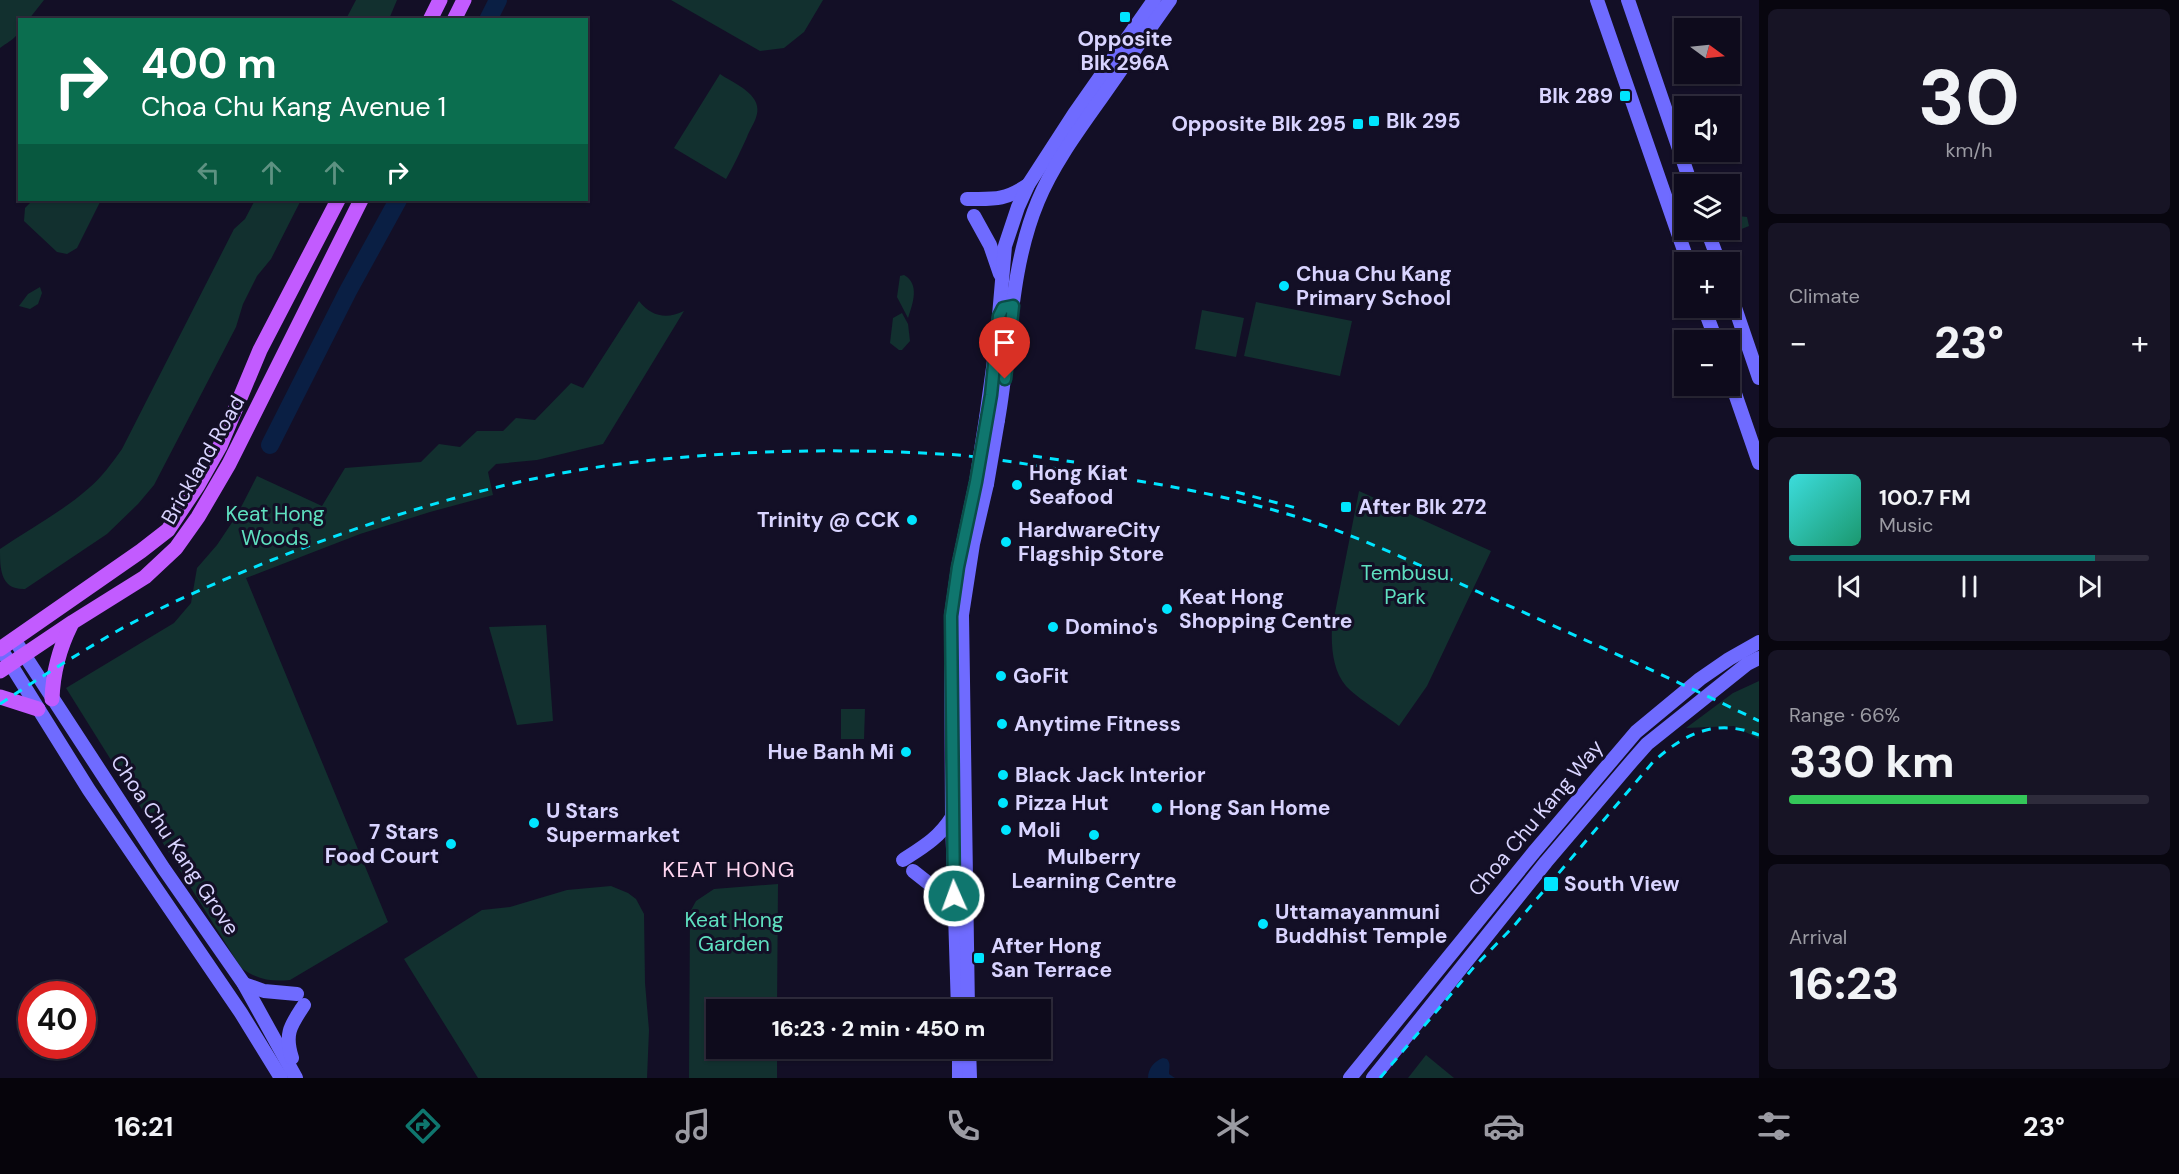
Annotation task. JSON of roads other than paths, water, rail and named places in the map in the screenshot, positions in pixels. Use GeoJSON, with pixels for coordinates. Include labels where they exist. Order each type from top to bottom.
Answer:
{"type":"FeatureCollection","features":[{"type":"Feature","properties":{"kind":"main road"},"geometry":{"type":"LineString","coordinates":[[431,18],[440,0]]}},
{"type":"Feature","properties":{"kind":"main road"},"geometry":{"type":"LineString","coordinates":[[454,18],[464,2]]}},
{"type":"Feature","properties":{"kind":"main road","name":"Brickland Road"},"geometry":{"type":"LineString","coordinates":[[1,649],[168,530],[198,485],[220,446],[260,350],[337,201]]}},
{"type":"Feature","properties":{"kind":"main road","name":"Brickland Road"},"geometry":{"type":"LineString","coordinates":[[6,667],[145,578],[176,548],[198,517],[228,464],[360,201]]}},
{"type":"Feature","properties":{"kind":"main road"},"geometry":{"type":"LineString","coordinates":[[52,699],[53,676],[61,645],[73,622]]}},
{"type":"Feature","properties":{"kind":"main road"},"geometry":{"type":"LineString","coordinates":[[0,697],[38,709]]}},
{"type":"Feature","properties":{"kind":"street"},"geometry":{"type":"LineString","coordinates":[[992,419],[991,395],[1007,238],[1028,185],[1074,114],[1154,0]]}},
{"type":"Feature","properties":{"kind":"street"},"geometry":{"type":"LineString","coordinates":[[968,999],[962,615],[992,419],[1005,379],[1021,260],[1030,223],[1047,182],[1077,134],[1170,0]]}},
{"type":"Feature","properties":{"kind":"street"},"geometry":{"type":"LineString","coordinates":[[1597,0],[1685,252]]}},
{"type":"Feature","properties":{"kind":"street"},"geometry":{"type":"LineString","coordinates":[[1628,0],[1688,174]]}},
{"type":"Feature","properties":{"kind":"street"},"geometry":{"type":"LineString","coordinates":[[967,199],[1000,199],[1011,196],[1028,185]]}},
{"type":"Feature","properties":{"kind":"street"},"geometry":{"type":"LineString","coordinates":[[974,216],[990,245],[1002,282]]}},
{"type":"Feature","properties":{"kind":"street"},"geometry":{"type":"LineString","coordinates":[[999,316],[1003,308],[1013,306]]}},
{"type":"Feature","properties":{"kind":"street"},"geometry":{"type":"LineString","coordinates":[[1739,318],[1759,378]]}},
{"type":"Feature","properties":{"kind":"street"},"geometry":{"type":"LineString","coordinates":[[1736,396],[1759,463]]}},
{"type":"Feature","properties":{"kind":"street"},"geometry":{"type":"LineString","coordinates":[[958,999],[952,817],[951,616],[958,567],[982,483]]}},
{"type":"Feature","properties":{"kind":"street","name":"Choa Chu Kang Grove"},"geometry":{"type":"LineString","coordinates":[[14,639],[164,869],[244,984],[297,1078]]}},
{"type":"Feature","properties":{"kind":"street","name":"Choa Chu Kang Way"},"geometry":{"type":"LineString","coordinates":[[1350,1078],[1534,852],[1636,732],[1700,679],[1759,642]]}},
{"type":"Feature","properties":{"kind":"street","name":"Choa Chu Kang Grove"},"geometry":{"type":"LineString","coordinates":[[1,649],[6,667],[38,709],[99,805],[241,1013],[281,1078]]}},
{"type":"Feature","properties":{"kind":"street","name":"Choa Chu Kang Way"},"geometry":{"type":"LineString","coordinates":[[1373,1078],[1546,862],[1647,744],[1747,664],[1759,658]]}},
{"type":"Feature","properties":{"kind":"street"},"geometry":{"type":"LineString","coordinates":[[903,860],[933,841],[952,817]]}},
{"type":"Feature","properties":{"kind":"street"},"geometry":{"type":"LineString","coordinates":[[912,871],[932,886],[955,915]]}},
{"type":"Feature","properties":{"kind":"street"},"geometry":{"type":"LineString","coordinates":[[244,984],[264,992],[301,1000],[291,1025],[287,1045],[297,1078]]}},
{"type":"Feature","properties":{"kind":"street"},"geometry":{"type":"LineString","coordinates":[[959,1059],[959,1078]]}},
{"type":"Feature","properties":{"kind":"street"},"geometry":{"type":"LineString","coordinates":[[969,1059],[970,1078]]}},
{"type":"Feature","properties":{"kind":"water"},"geometry":{"type":"Polygon","coordinates":[[[1163,1058],[1169,1062],[1169,1074],[1175,1078],[1148,1078],[1152,1066],[1163,1058]]]}},
{"type":"Feature","properties":{"kind":"waterway"},"geometry":{"type":"LineString","coordinates":[[489,18],[498,0]]}},
{"type":"Feature","properties":{"kind":"waterway"},"geometry":{"type":"LineString","coordinates":[[270,445],[348,291],[397,201]]}},
{"type":"Feature","properties":{"kind":"railway"},"geometry":{"type":"LineString","coordinates":[[0,704],[104,639],[175,602],[310,545],[426,506],[545,476],[631,463],[724,454],[865,451],[958,455],[1004,461],[1184,489],[1283,513],[1316,523],[1387,551],[1759,721]]}},
{"type":"Feature","properties":{"kind":"railway"},"geometry":{"type":"LineString","coordinates":[[1033,456],[1074,462]]}},
{"type":"Feature","properties":{"kind":"railway"},"geometry":{"type":"LineString","coordinates":[[1236,492],[1300,509]]}},
{"type":"Feature","properties":{"kind":"railway"},"geometry":{"type":"LineString","coordinates":[[1380,1078],[1474,967],[1513,927],[1653,762],[1677,743],[1702,731],[1729,728],[1759,735]]}},
{"type":"Feature","properties":{"kind":"place","name":"Opposite Blk 296A"},"geometry":{"type":"Point","coordinates":[1125,17]}},
{"type":"Feature","properties":{"kind":"place","name":"Blk 289"},"geometry":{"type":"Point","coordinates":[1625,96]}},
{"type":"Feature","properties":{"kind":"place","name":"Blk 295"},"geometry":{"type":"Point","coordinates":[1374,121]}},
{"type":"Feature","properties":{"kind":"place","name":"Opposite Blk 295"},"geometry":{"type":"Point","coordinates":[1358,124]}},
{"type":"Feature","properties":{"kind":"place","name":"Chua Chu Kang Primary School"},"geometry":{"type":"Point","coordinates":[1284,286]}},
{"type":"Feature","properties":{"kind":"place","name":"Hong Kiat Seafood"},"geometry":{"type":"Point","coordinates":[1017,485]}},
{"type":"Feature","properties":{"kind":"place","name":"After Blk 272"},"geometry":{"type":"Point","coordinates":[1346,507]}},
{"type":"Feature","properties":{"kind":"place","name":"Trinity @ CCK"},"geometry":{"type":"Point","coordinates":[912,520]}},
{"type":"Feature","properties":{"kind":"place","name":"HardwareCity Flagship Store"},"geometry":{"type":"Point","coordinates":[1006,542]}},
{"type":"Feature","properties":{"kind":"place","name":"Keat Hong Shopping Centre"},"geometry":{"type":"Point","coordinates":[1167,609]}},
{"type":"Feature","properties":{"kind":"place","name":"Domino's"},"geometry":{"type":"Point","coordinates":[1053,627]}},
{"type":"Feature","properties":{"kind":"place","name":"GoFit"},"geometry":{"type":"Point","coordinates":[1001,676]}},
{"type":"Feature","properties":{"kind":"place","name":"Anytime Fitness"},"geometry":{"type":"Point","coordinates":[1002,724]}},
{"type":"Feature","properties":{"kind":"place","name":"Hue Banh Mi"},"geometry":{"type":"Point","coordinates":[906,752]}},
{"type":"Feature","properties":{"kind":"place","name":"Black Jack Interior"},"geometry":{"type":"Point","coordinates":[1003,775]}},
{"type":"Feature","properties":{"kind":"place","name":"Pizza Hut"},"geometry":{"type":"Point","coordinates":[1003,803]}},
{"type":"Feature","properties":{"kind":"place","name":"Hong San Home"},"geometry":{"type":"Point","coordinates":[1157,808]}},
{"type":"Feature","properties":{"kind":"place","name":"U Stars Supermarket"},"geometry":{"type":"Point","coordinates":[534,823]}},
{"type":"Feature","properties":{"kind":"place","name":"Moli"},"geometry":{"type":"Point","coordinates":[1006,830]}},
{"type":"Feature","properties":{"kind":"place","name":"Mulberry Learning Centre"},"geometry":{"type":"Point","coordinates":[1094,835]}},
{"type":"Feature","properties":{"kind":"place","name":"7 Stars Food Court"},"geometry":{"type":"Point","coordinates":[451,844]}},
{"type":"Feature","properties":{"kind":"place","name":"South View"},"geometry":{"type":"Point","coordinates":[1551,884]}},
{"type":"Feature","properties":{"kind":"place","name":"Uttamayanmuni Buddhist Temple"},"geometry":{"type":"Point","coordinates":[1263,924]}},
{"type":"Feature","properties":{"kind":"place","name":"After Hong San Terrace"},"geometry":{"type":"Point","coordinates":[979,958]}},
{"type":"Feature","properties":{"kind":"district","name":"KEAT HONG"},"geometry":{"type":"Point","coordinates":[729,869]}},
{"type":"Feature","properties":{"kind":"park label","name":"Keat Hong Woods"},"geometry":{"type":"Point","coordinates":[275,526]}},
{"type":"Feature","properties":{"kind":"park label","name":"Tembusu Park"},"geometry":{"type":"Point","coordinates":[1405,585]}},
{"type":"Feature","properties":{"kind":"park label","name":"Keat Hong Garden"},"geometry":{"type":"Point","coordinates":[734,932]}}]}
